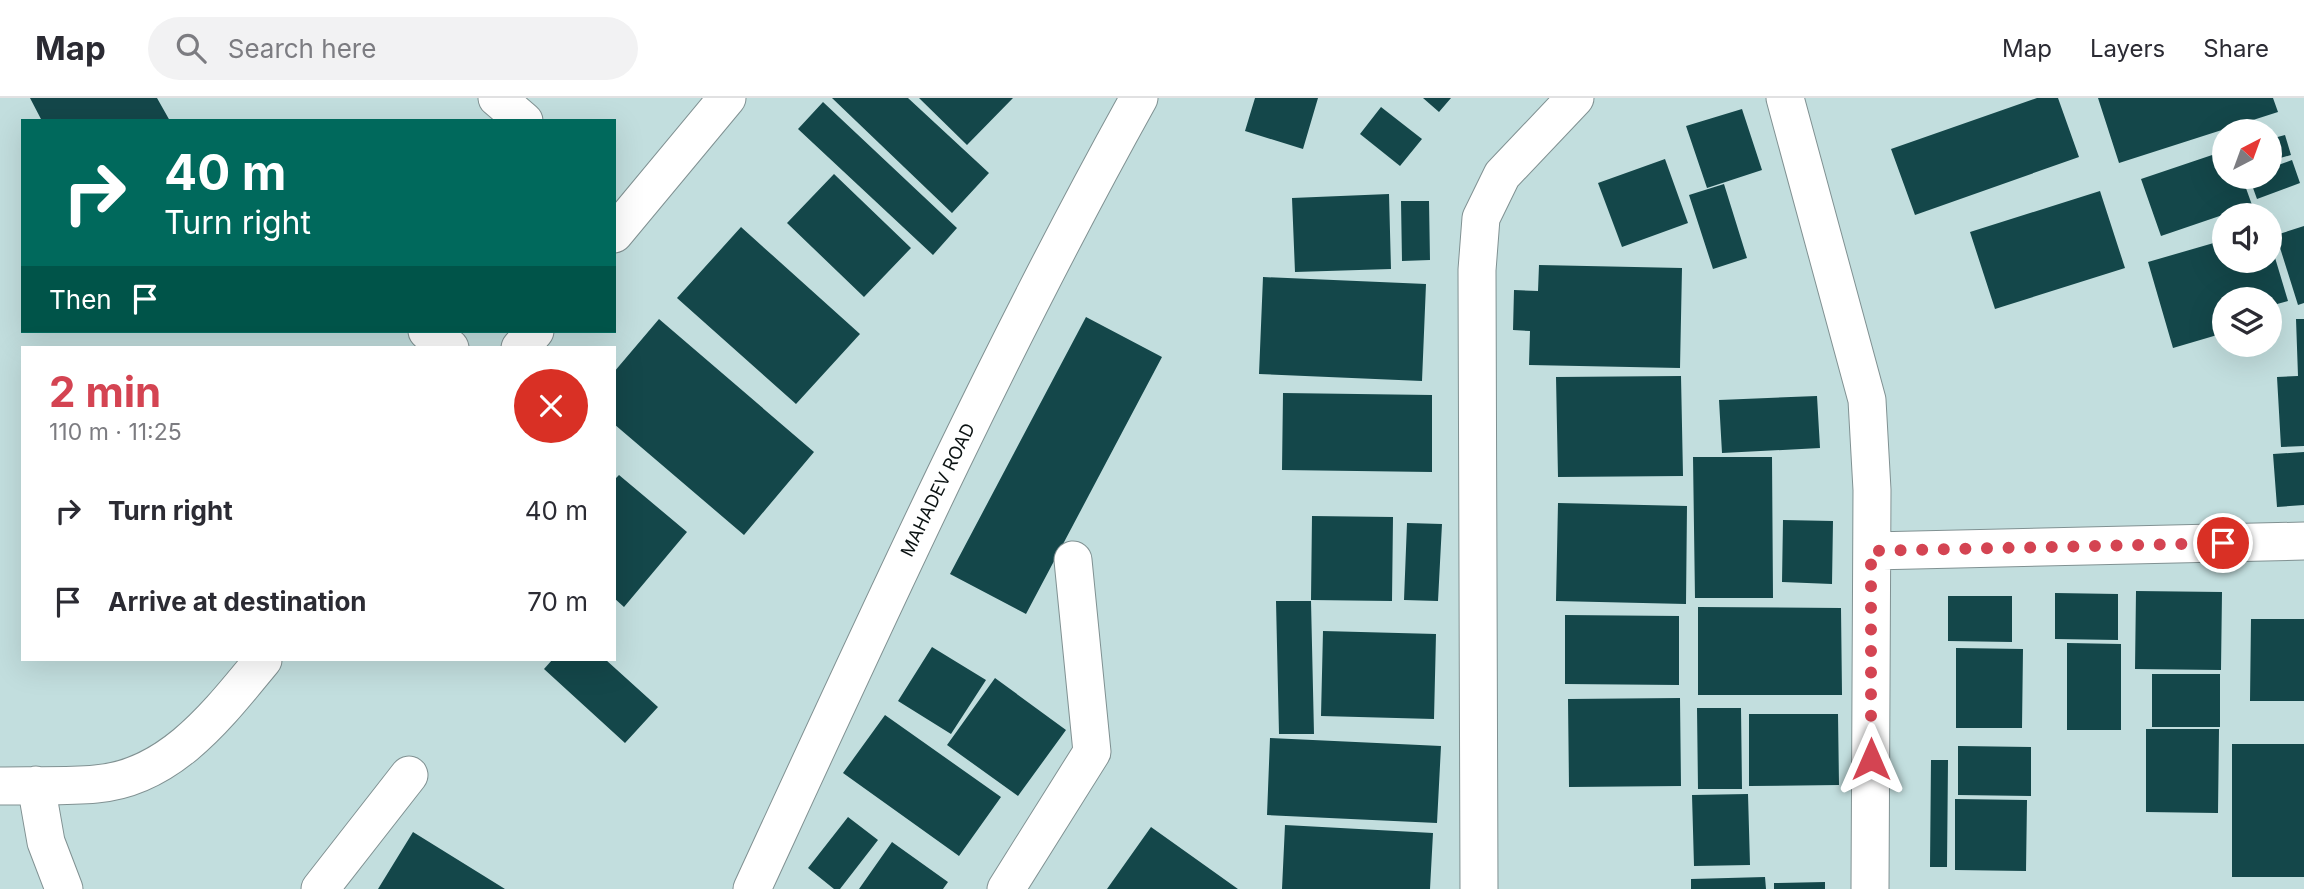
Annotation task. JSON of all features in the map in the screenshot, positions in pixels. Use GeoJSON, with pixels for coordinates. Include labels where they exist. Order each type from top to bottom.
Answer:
{"type":"FeatureCollection","features":[{"type":"Feature","properties":{"kind":"lane"},"geometry":{"type":"LineString","coordinates":[[496,98],[522,119]]}},
{"type":"Feature","properties":{"kind":"lane"},"geometry":{"type":"LineString","coordinates":[[620,214],[727,98]]}},
{"type":"Feature","properties":{"kind":"lane","name":"MAHADEV ROAD"},"geometry":{"type":"LineString","coordinates":[[752,889],[937,488],[1085,194],[1139,98]]}},
{"type":"Feature","properties":{"kind":"lane"},"geometry":{"type":"LineString","coordinates":[[1479,889],[1477,270],[1481,218],[1502,175],[1575,98]]}},
{"type":"Feature","properties":{"kind":"lane"},"geometry":{"type":"LineString","coordinates":[[1785,98],[1867,400],[1871,442],[1870,889]]}},
{"type":"Feature","properties":{"kind":"lane"},"geometry":{"type":"LineString","coordinates":[[430,333],[447,346]]}},
{"type":"Feature","properties":{"kind":"lane"},"geometry":{"type":"LineString","coordinates":[[1871,551],[2304,541]]}},
{"type":"Feature","properties":{"kind":"lane"},"geometry":{"type":"LineString","coordinates":[[1006,889],[1092,752],[1073,560]]}},
{"type":"Feature","properties":{"kind":"lane"},"geometry":{"type":"LineString","coordinates":[[0,786],[99,784],[140,773],[179,749],[213,720],[262,661]]}},
{"type":"Feature","properties":{"kind":"lane"},"geometry":{"type":"LineString","coordinates":[[320,889],[409,775]]}},
{"type":"Feature","properties":{"kind":"lane"},"geometry":{"type":"LineString","coordinates":[[36,785],[46,842],[64,889]]}},
{"type":"Feature","properties":{"kind":"shaded area"},"geometry":{"type":"Polygon","coordinates":[[[0,98],[2304,98],[2304,889],[0,889],[0,98]]]}},
{"type":"Feature","properties":{"kind":"building"},"geometry":{"type":"Polygon","coordinates":[[[30,98],[157,98],[169,119],[41,119],[30,98]]]}},
{"type":"Feature","properties":{"kind":"building"},"geometry":{"type":"Polygon","coordinates":[[[832,98],[908,98],[989,173],[952,213],[832,98]]]}},
{"type":"Feature","properties":{"kind":"building"},"geometry":{"type":"Polygon","coordinates":[[[919,98],[1013,98],[967,145],[919,98]]]}},
{"type":"Feature","properties":{"kind":"building"},"geometry":{"type":"Polygon","coordinates":[[[1255,98],[1318,98],[1303,149],[1245,131],[1255,98]]]}},
{"type":"Feature","properties":{"kind":"building"},"geometry":{"type":"Polygon","coordinates":[[[1423,98],[1451,98],[1439,112],[1423,98]]]}},
{"type":"Feature","properties":{"kind":"building"},"geometry":{"type":"Polygon","coordinates":[[[2037,98],[2058,98],[2079,157],[1915,215],[1891,149],[2037,98]]]}},
{"type":"Feature","properties":{"kind":"building"},"geometry":{"type":"Polygon","coordinates":[[[2098,98],[2273,98],[2278,112],[2256,119],[2212,119],[2212,133],[2119,163],[2098,98]]]}},
{"type":"Feature","properties":{"kind":"building"},"geometry":{"type":"Polygon","coordinates":[[[823,102],[957,228],[933,255],[798,129],[823,102]]]}},
{"type":"Feature","properties":{"kind":"building"},"geometry":{"type":"Polygon","coordinates":[[[1381,107],[1422,139],[1400,166],[1360,134],[1381,107]]]}},
{"type":"Feature","properties":{"kind":"building"},"geometry":{"type":"Polygon","coordinates":[[[1742,109],[1762,170],[1707,188],[1686,126],[1742,109]]]}},
{"type":"Feature","properties":{"kind":"building"},"geometry":{"type":"Polygon","coordinates":[[[2285,135],[2291,155],[2282,158],[2282,136],[2285,135]]]}},
{"type":"Feature","properties":{"kind":"building"},"geometry":{"type":"Polygon","coordinates":[[[2212,155],[2212,189],[2246,189],[2251,203],[2212,203],[2212,219],[2161,236],[2141,179],[2212,155]]]}},
{"type":"Feature","properties":{"kind":"building"},"geometry":{"type":"Polygon","coordinates":[[[1665,159],[1688,223],[1622,247],[1598,183],[1665,159]]]}},
{"type":"Feature","properties":{"kind":"building"},"geometry":{"type":"Polygon","coordinates":[[[2292,160],[2300,183],[2257,199],[2253,189],[2282,189],[2282,164],[2292,160]]]}},
{"type":"Feature","properties":{"kind":"building"},"geometry":{"type":"Polygon","coordinates":[[[834,174],[911,248],[864,297],[787,223],[834,174]]]}},
{"type":"Feature","properties":{"kind":"building"},"geometry":{"type":"Polygon","coordinates":[[[1724,184],[1747,258],[1713,269],[1689,195],[1724,184]]]}},
{"type":"Feature","properties":{"kind":"building"},"geometry":{"type":"Polygon","coordinates":[[[2100,191],[2125,268],[1995,309],[1970,232],[2100,191]]]}},
{"type":"Feature","properties":{"kind":"building"},"geometry":{"type":"Polygon","coordinates":[[[1389,194],[1391,269],[1295,272],[1292,198],[1389,194]]]}},
{"type":"Feature","properties":{"kind":"building"},"geometry":{"type":"Polygon","coordinates":[[[1401,201],[1429,201],[1430,260],[1402,261],[1401,201]]]}},
{"type":"Feature","properties":{"kind":"building"},"geometry":{"type":"Polygon","coordinates":[[[2304,226],[2304,303],[2298,305],[2282,254],[2282,233],[2304,226]]]}},
{"type":"Feature","properties":{"kind":"building"},"geometry":{"type":"Polygon","coordinates":[[[741,227],[860,334],[796,404],[677,298],[741,227]]]}},
{"type":"Feature","properties":{"kind":"building"},"geometry":{"type":"Polygon","coordinates":[[[2212,243],[2212,273],[2280,273],[2288,301],[2282,303],[2282,287],[2212,287],[2212,337],[2173,348],[2148,262],[2212,243]]]}},
{"type":"Feature","properties":{"kind":"building"},"geometry":{"type":"Polygon","coordinates":[[[1539,265],[1682,268],[1680,368],[1529,365],[1530,331],[1513,330],[1514,290],[1538,291],[1539,265]]]}},
{"type":"Feature","properties":{"kind":"building"},"geometry":{"type":"Polygon","coordinates":[[[1263,277],[1426,284],[1422,381],[1259,374],[1263,277]]]}},
{"type":"Feature","properties":{"kind":"building"},"geometry":{"type":"Polygon","coordinates":[[[1086,317],[1162,357],[1026,614],[950,574],[1086,317]]]}},
{"type":"Feature","properties":{"kind":"building"},"geometry":{"type":"Polygon","coordinates":[[[659,319],[814,452],[744,535],[616,426],[616,370],[659,319]]]}},
{"type":"Feature","properties":{"kind":"building"},"geometry":{"type":"Polygon","coordinates":[[[2296,319],[2304,319],[2304,446],[2281,447],[2277,377],[2298,376],[2296,319]]]}},
{"type":"Feature","properties":{"kind":"building"},"geometry":{"type":"Polygon","coordinates":[[[1681,376],[1683,476],[1558,477],[1556,377],[1681,376]]]}},
{"type":"Feature","properties":{"kind":"building"},"geometry":{"type":"Polygon","coordinates":[[[1283,393],[1432,395],[1432,472],[1282,470],[1283,393]]]}},
{"type":"Feature","properties":{"kind":"building"},"geometry":{"type":"Polygon","coordinates":[[[1817,396],[1820,448],[1722,453],[1719,400],[1817,396]]]}},
{"type":"Feature","properties":{"kind":"building"},"geometry":{"type":"Polygon","coordinates":[[[2304,452],[2304,505],[2277,507],[2273,454],[2304,452]]]}},
{"type":"Feature","properties":{"kind":"building"},"geometry":{"type":"Polygon","coordinates":[[[1693,457],[1772,457],[1773,598],[1695,598],[1693,457]]]}},
{"type":"Feature","properties":{"kind":"building"},"geometry":{"type":"Polygon","coordinates":[[[619,475],[687,532],[624,607],[616,600],[616,478],[619,475]]]}},
{"type":"Feature","properties":{"kind":"building"},"geometry":{"type":"Polygon","coordinates":[[[1558,503],[1687,506],[1686,604],[1556,601],[1558,503]]]}},
{"type":"Feature","properties":{"kind":"building"},"geometry":{"type":"Polygon","coordinates":[[[1312,516],[1393,517],[1392,601],[1311,600],[1312,516]]]}},
{"type":"Feature","properties":{"kind":"building"},"geometry":{"type":"Polygon","coordinates":[[[1783,520],[1833,521],[1832,584],[1782,582],[1783,520]]]}},
{"type":"Feature","properties":{"kind":"building"},"geometry":{"type":"Polygon","coordinates":[[[1407,523],[1442,524],[1438,601],[1404,600],[1407,523]]]}},
{"type":"Feature","properties":{"kind":"building"},"geometry":{"type":"Polygon","coordinates":[[[2136,591],[2222,592],[2221,670],[2135,669],[2136,591]]]}},
{"type":"Feature","properties":{"kind":"building"},"geometry":{"type":"Polygon","coordinates":[[[2055,593],[2118,594],[2118,640],[2055,639],[2055,593]]]}},
{"type":"Feature","properties":{"kind":"building"},"geometry":{"type":"Polygon","coordinates":[[[1948,596],[2012,596],[2012,642],[1948,641],[1948,596]]]}},
{"type":"Feature","properties":{"kind":"building"},"geometry":{"type":"Polygon","coordinates":[[[1276,601],[1311,601],[1314,734],[1279,734],[1276,601]]]}},
{"type":"Feature","properties":{"kind":"building"},"geometry":{"type":"Polygon","coordinates":[[[1698,607],[1841,608],[1842,695],[1698,695],[1698,607]]]}},
{"type":"Feature","properties":{"kind":"building"},"geometry":{"type":"Polygon","coordinates":[[[1565,615],[1679,616],[1679,685],[1565,684],[1565,615]]]}},
{"type":"Feature","properties":{"kind":"building"},"geometry":{"type":"Polygon","coordinates":[[[2251,619],[2304,619],[2304,701],[2250,701],[2251,619]]]}},
{"type":"Feature","properties":{"kind":"building"},"geometry":{"type":"Polygon","coordinates":[[[1323,631],[1436,634],[1434,719],[1321,716],[1323,631]]]}},
{"type":"Feature","properties":{"kind":"building"},"geometry":{"type":"Polygon","coordinates":[[[2067,643],[2121,644],[2121,730],[2067,730],[2067,643]]]}},
{"type":"Feature","properties":{"kind":"building"},"geometry":{"type":"Polygon","coordinates":[[[932,647],[986,680],[951,734],[898,701],[932,647]]]}},
{"type":"Feature","properties":{"kind":"building"},"geometry":{"type":"Polygon","coordinates":[[[1956,648],[2023,649],[2022,728],[1956,728],[1956,648]]]}},
{"type":"Feature","properties":{"kind":"building"},"geometry":{"type":"Polygon","coordinates":[[[551,661],[607,661],[658,707],[625,743],[544,669],[551,661]]]}},
{"type":"Feature","properties":{"kind":"building"},"geometry":{"type":"Polygon","coordinates":[[[2152,674],[2220,674],[2220,727],[2152,727],[2152,674]]]}},
{"type":"Feature","properties":{"kind":"building"},"geometry":{"type":"Polygon","coordinates":[[[995,678],[1066,730],[1018,796],[947,745],[995,678]]]}},
{"type":"Feature","properties":{"kind":"building"},"geometry":{"type":"Polygon","coordinates":[[[1680,698],[1681,786],[1569,787],[1568,699],[1680,698]]]}},
{"type":"Feature","properties":{"kind":"building"},"geometry":{"type":"Polygon","coordinates":[[[1697,708],[1741,708],[1742,789],[1698,789],[1697,708]]]}},
{"type":"Feature","properties":{"kind":"building"},"geometry":{"type":"Polygon","coordinates":[[[1749,714],[1838,714],[1839,785],[1749,786],[1749,714]]]}},
{"type":"Feature","properties":{"kind":"building"},"geometry":{"type":"Polygon","coordinates":[[[885,715],[1001,797],[959,856],[843,773],[885,715]]]}},
{"type":"Feature","properties":{"kind":"building"},"geometry":{"type":"Polygon","coordinates":[[[2146,729],[2219,729],[2218,813],[2146,812],[2146,729]]]}},
{"type":"Feature","properties":{"kind":"building"},"geometry":{"type":"Polygon","coordinates":[[[1270,738],[1441,746],[1437,823],[1267,815],[1270,738]]]}},
{"type":"Feature","properties":{"kind":"building"},"geometry":{"type":"Polygon","coordinates":[[[2232,744],[2304,744],[2304,877],[2232,877],[2232,744]]]}},
{"type":"Feature","properties":{"kind":"building"},"geometry":{"type":"Polygon","coordinates":[[[1958,746],[2031,747],[2031,796],[1958,795],[1958,746]]]}},
{"type":"Feature","properties":{"kind":"building"},"geometry":{"type":"Polygon","coordinates":[[[1931,760],[1948,760],[1947,867],[1930,867],[1931,760]]]}},
{"type":"Feature","properties":{"kind":"building"},"geometry":{"type":"Polygon","coordinates":[[[1748,794],[1750,865],[1694,866],[1692,795],[1748,794]]]}},
{"type":"Feature","properties":{"kind":"building"},"geometry":{"type":"Polygon","coordinates":[[[1955,799],[2027,800],[2026,871],[1955,870],[1955,799]]]}},
{"type":"Feature","properties":{"kind":"building"},"geometry":{"type":"Polygon","coordinates":[[[848,817],[878,840],[840,889],[834,889],[808,868],[848,817]]]}},
{"type":"Feature","properties":{"kind":"building"},"geometry":{"type":"Polygon","coordinates":[[[1285,825],[1433,833],[1430,889],[1282,889],[1285,825]]]}},
{"type":"Feature","properties":{"kind":"building"},"geometry":{"type":"Polygon","coordinates":[[[1151,827],[1238,889],[1107,889],[1151,827]]]}},
{"type":"Feature","properties":{"kind":"building"},"geometry":{"type":"Polygon","coordinates":[[[413,832],[505,889],[378,889],[413,832]]]}},
{"type":"Feature","properties":{"kind":"building"},"geometry":{"type":"Polygon","coordinates":[[[892,842],[948,882],[943,889],[859,889],[892,842]]]}},
{"type":"Feature","properties":{"kind":"building"},"geometry":{"type":"Polygon","coordinates":[[[1765,877],[1766,889],[1691,889],[1691,879],[1765,877]]]}},
{"type":"Feature","properties":{"kind":"building"},"geometry":{"type":"Polygon","coordinates":[[[1825,882],[1825,889],[1774,889],[1774,883],[1825,882]]]}},
{"type":"Feature","properties":{"kind":"route"},"geometry":{"type":"LineString","coordinates":[[1871,759],[1871,551],[2223,543]]}}]}
